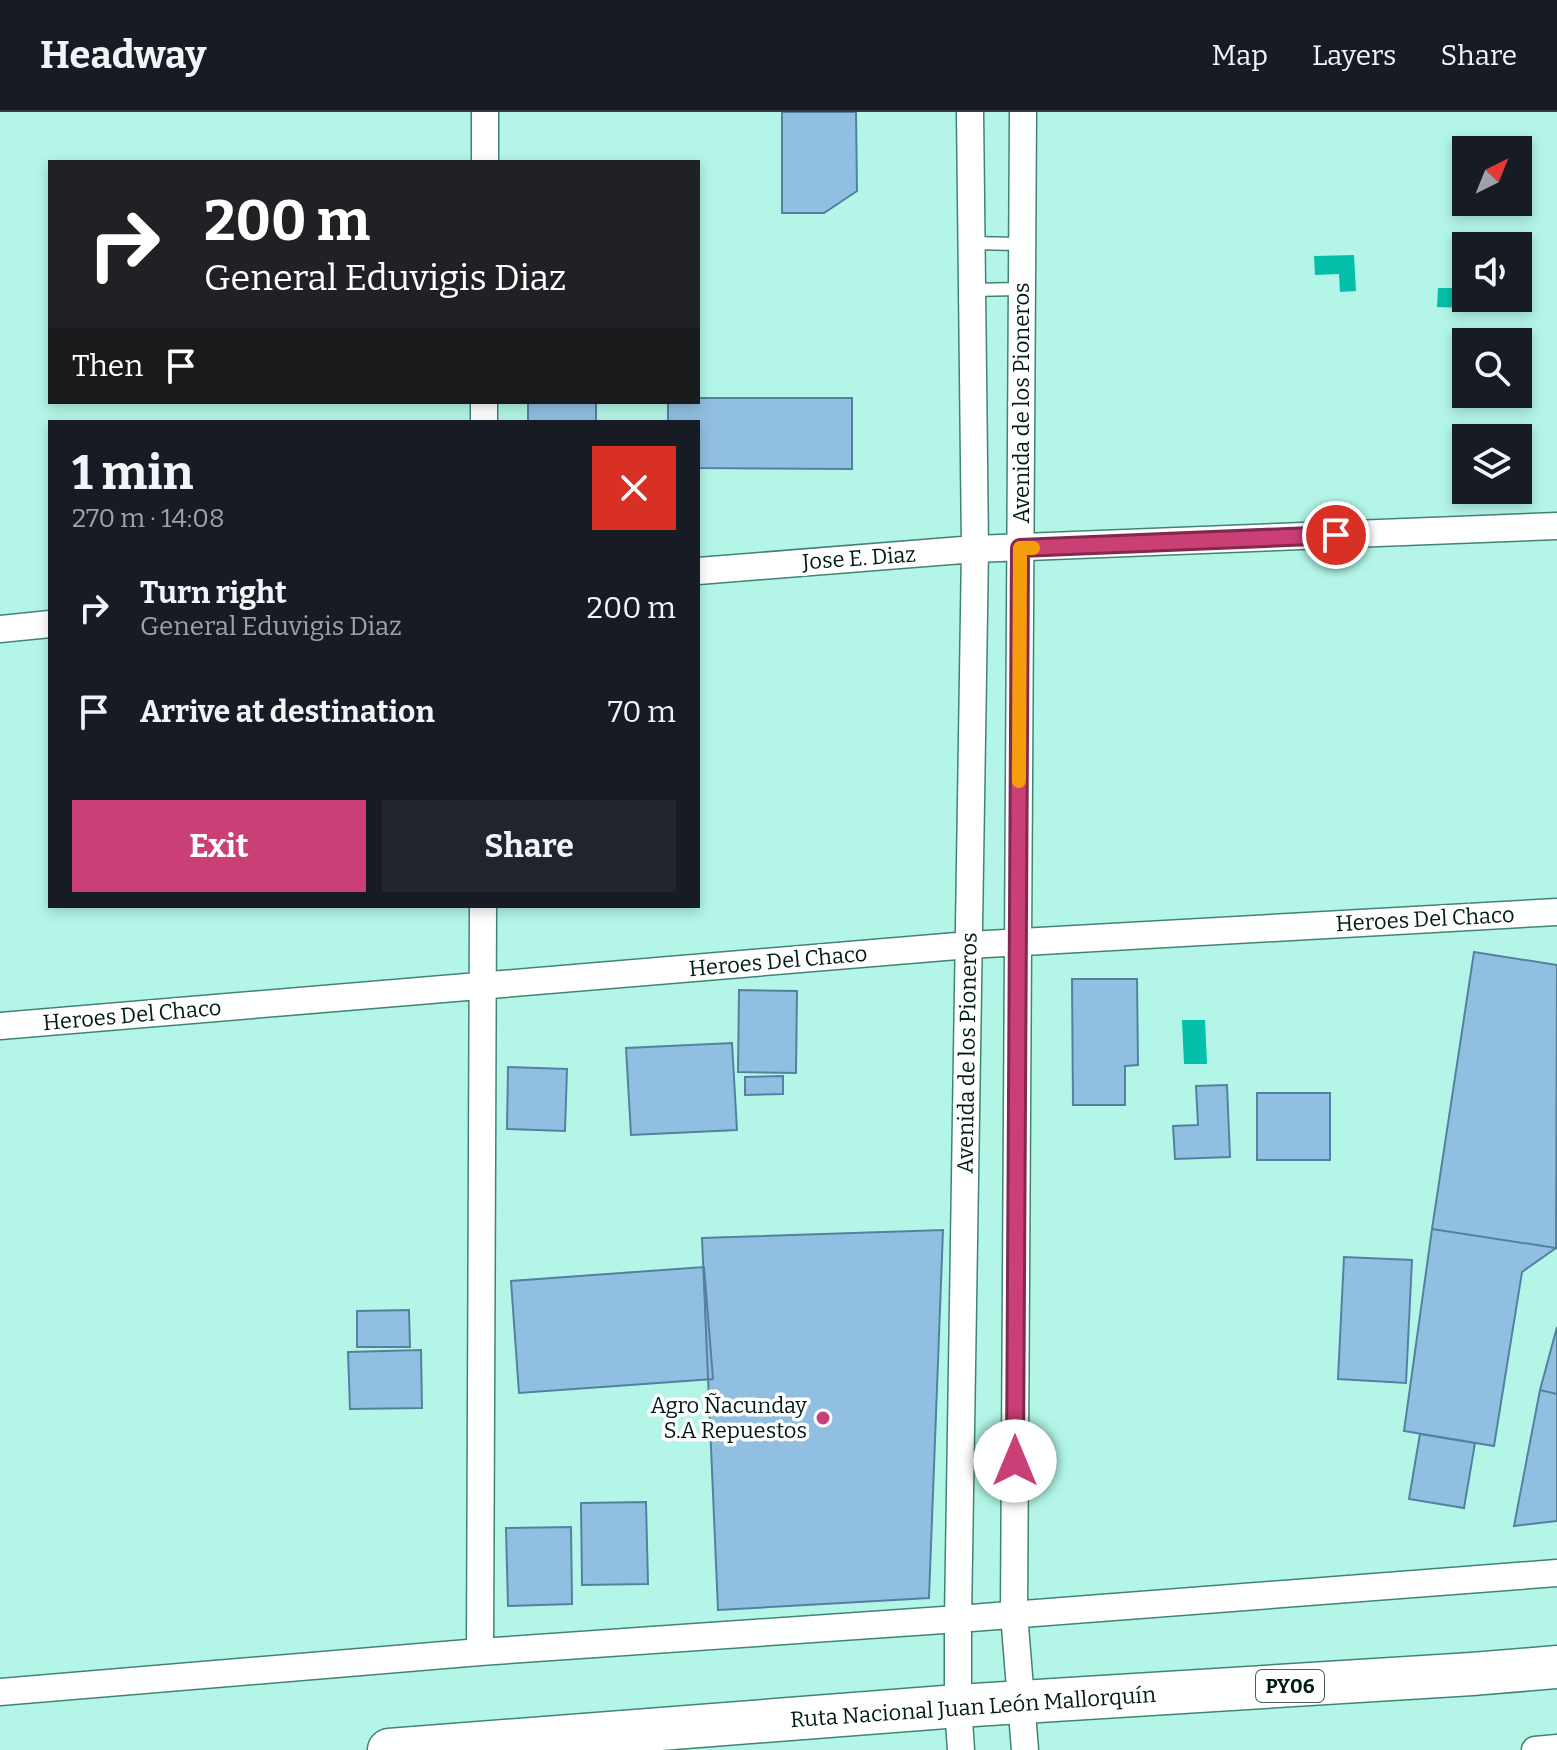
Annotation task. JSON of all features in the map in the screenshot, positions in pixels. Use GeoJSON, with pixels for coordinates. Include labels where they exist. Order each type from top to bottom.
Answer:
{"type":"FeatureCollection","features":[{"type":"Feature","properties":{"kind":"highway","name":"Ruta Nacional Juan León Mallorquín"},"geometry":{"type":"LineString","coordinates":[[389,1750],[457,1748],[958,1706],[1557,1667]]}},
{"type":"Feature","properties":{"kind":"street"},"geometry":{"type":"LineString","coordinates":[[485,112],[485,160]]}},
{"type":"Feature","properties":{"kind":"street","name":"Avenida de los Pioneros"},"geometry":{"type":"LineString","coordinates":[[961,1750],[958,1619],[975,549],[970,112]]}},
{"type":"Feature","properties":{"kind":"street","name":"Avenida de los Pioneros"},"geometry":{"type":"LineString","coordinates":[[1023,112],[1014,1614],[1025,1750]]}},
{"type":"Feature","properties":{"kind":"street","name":"Jose E. Diaz"},"geometry":{"type":"LineString","coordinates":[[700,571],[975,549],[1557,526]]}},
{"type":"Feature","properties":{"kind":"street"},"geometry":{"type":"LineString","coordinates":[[0,629],[48,624]]}},
{"type":"Feature","properties":{"kind":"street"},"geometry":{"type":"LineString","coordinates":[[480,1652],[483,908]]}},
{"type":"Feature","properties":{"kind":"street","name":"Heroes Del Chaco"},"geometry":{"type":"LineString","coordinates":[[0,1026],[1019,941],[1557,912]]}},
{"type":"Feature","properties":{"kind":"street"},"geometry":{"type":"LineString","coordinates":[[0,1692],[480,1652],[1557,1573]]}},
{"type":"Feature","properties":{"kind":"street"},"geometry":{"type":"LineString","coordinates":[[1535,1750],[1557,1748]]}},
{"type":"Feature","properties":{"kind":"lane"},"geometry":{"type":"LineString","coordinates":[[972,243],[1022,244]]}},
{"type":"Feature","properties":{"kind":"lane"},"geometry":{"type":"LineString","coordinates":[[972,290],[1022,289]]}},
{"type":"Feature","properties":{"kind":"shaded area"},"geometry":{"type":"Polygon","coordinates":[[[1354,255],[1356,291],[1340,292],[1339,274],[1315,275],[1314,256],[1354,255]]]}},
{"type":"Feature","properties":{"kind":"shaded area"},"geometry":{"type":"Polygon","coordinates":[[[1438,288],[1452,288],[1452,307],[1437,307],[1438,288]]]}},
{"type":"Feature","properties":{"kind":"shaded area"},"geometry":{"type":"Polygon","coordinates":[[[1182,1020],[1205,1020],[1207,1064],[1184,1064],[1182,1020]]]}},
{"type":"Feature","properties":{"kind":"building"},"geometry":{"type":"Polygon","coordinates":[[[782,112],[856,112],[857,191],[824,213],[782,213],[782,112]]]}},
{"type":"Feature","properties":{"kind":"building"},"geometry":{"type":"Polygon","coordinates":[[[700,398],[852,398],[852,469],[700,468],[700,420],[668,420],[668,404],[700,404],[700,398]]]}},
{"type":"Feature","properties":{"kind":"building"},"geometry":{"type":"Polygon","coordinates":[[[528,404],[596,404],[596,420],[528,420],[528,404]]]}},
{"type":"Feature","properties":{"kind":"building"},"geometry":{"type":"Polygon","coordinates":[[[1474,952],[1557,965],[1556,1248],[1432,1229],[1474,952]]]}},
{"type":"Feature","properties":{"kind":"building"},"geometry":{"type":"Polygon","coordinates":[[[1072,979],[1137,979],[1138,1065],[1125,1066],[1125,1105],[1073,1105],[1072,979]]]}},
{"type":"Feature","properties":{"kind":"building"},"geometry":{"type":"Polygon","coordinates":[[[739,990],[797,991],[796,1073],[738,1072],[739,990]]]}},
{"type":"Feature","properties":{"kind":"building"},"geometry":{"type":"Polygon","coordinates":[[[732,1043],[737,1130],[631,1135],[626,1048],[732,1043]]]}},
{"type":"Feature","properties":{"kind":"building"},"geometry":{"type":"Polygon","coordinates":[[[508,1067],[567,1069],[565,1131],[507,1129],[508,1067]]]}},
{"type":"Feature","properties":{"kind":"building"},"geometry":{"type":"Polygon","coordinates":[[[783,1076],[783,1094],[745,1095],[745,1077],[783,1076]]]}},
{"type":"Feature","properties":{"kind":"building"},"geometry":{"type":"Polygon","coordinates":[[[1227,1085],[1230,1157],[1175,1159],[1173,1126],[1198,1125],[1196,1086],[1227,1085]]]}},
{"type":"Feature","properties":{"kind":"building"},"geometry":{"type":"Polygon","coordinates":[[[1257,1093],[1330,1093],[1330,1160],[1257,1160],[1257,1093]]]}},
{"type":"Feature","properties":{"kind":"building"},"geometry":{"type":"Polygon","coordinates":[[[1432,1229],[1556,1248],[1522,1272],[1494,1446],[1404,1431],[1432,1229]]]}},
{"type":"Feature","properties":{"kind":"building","name":"Agro Ñacunday S.A Repuestos"},"geometry":{"type":"Polygon","coordinates":[[[943,1230],[929,1598],[718,1610],[702,1238],[943,1230]]]}},
{"type":"Feature","properties":{"kind":"building"},"geometry":{"type":"Polygon","coordinates":[[[1344,1257],[1412,1260],[1406,1383],[1338,1379],[1344,1257]]]}},
{"type":"Feature","properties":{"kind":"building"},"geometry":{"type":"Polygon","coordinates":[[[704,1267],[713,1379],[519,1393],[511,1281],[704,1267]]]}},
{"type":"Feature","properties":{"kind":"building"},"geometry":{"type":"Polygon","coordinates":[[[409,1310],[410,1347],[357,1347],[357,1311],[409,1310]]]}},
{"type":"Feature","properties":{"kind":"building"},"geometry":{"type":"Polygon","coordinates":[[[1557,1327],[1557,1394],[1540,1390],[1557,1327]]]}},
{"type":"Feature","properties":{"kind":"building"},"geometry":{"type":"Polygon","coordinates":[[[421,1350],[422,1408],[350,1409],[348,1352],[421,1350]]]}},
{"type":"Feature","properties":{"kind":"building"},"geometry":{"type":"Polygon","coordinates":[[[1540,1390],[1557,1394],[1557,1521],[1514,1526],[1540,1390]]]}},
{"type":"Feature","properties":{"kind":"building"},"geometry":{"type":"Polygon","coordinates":[[[1420,1434],[1475,1443],[1464,1508],[1409,1499],[1420,1434]]]}},
{"type":"Feature","properties":{"kind":"building"},"geometry":{"type":"Polygon","coordinates":[[[646,1502],[648,1584],[582,1585],[581,1503],[646,1502]]]}},
{"type":"Feature","properties":{"kind":"building"},"geometry":{"type":"Polygon","coordinates":[[[571,1527],[572,1604],[508,1606],[506,1528],[571,1527]]]}},
{"type":"Feature","properties":{"kind":"slow traffic"},"geometry":{"type":"LineString","coordinates":[[1019,781],[1020,548],[1033,548]]}},
{"type":"Feature","properties":{"kind":"place","name":"Agro Ñacunday S.A Repuestos"},"geometry":{"type":"Point","coordinates":[823,1418]}},
{"type":"Feature","properties":{"kind":"route"},"geometry":{"type":"LineString","coordinates":[[1015,1461],[1020,548],[1336,535]]}}]}
